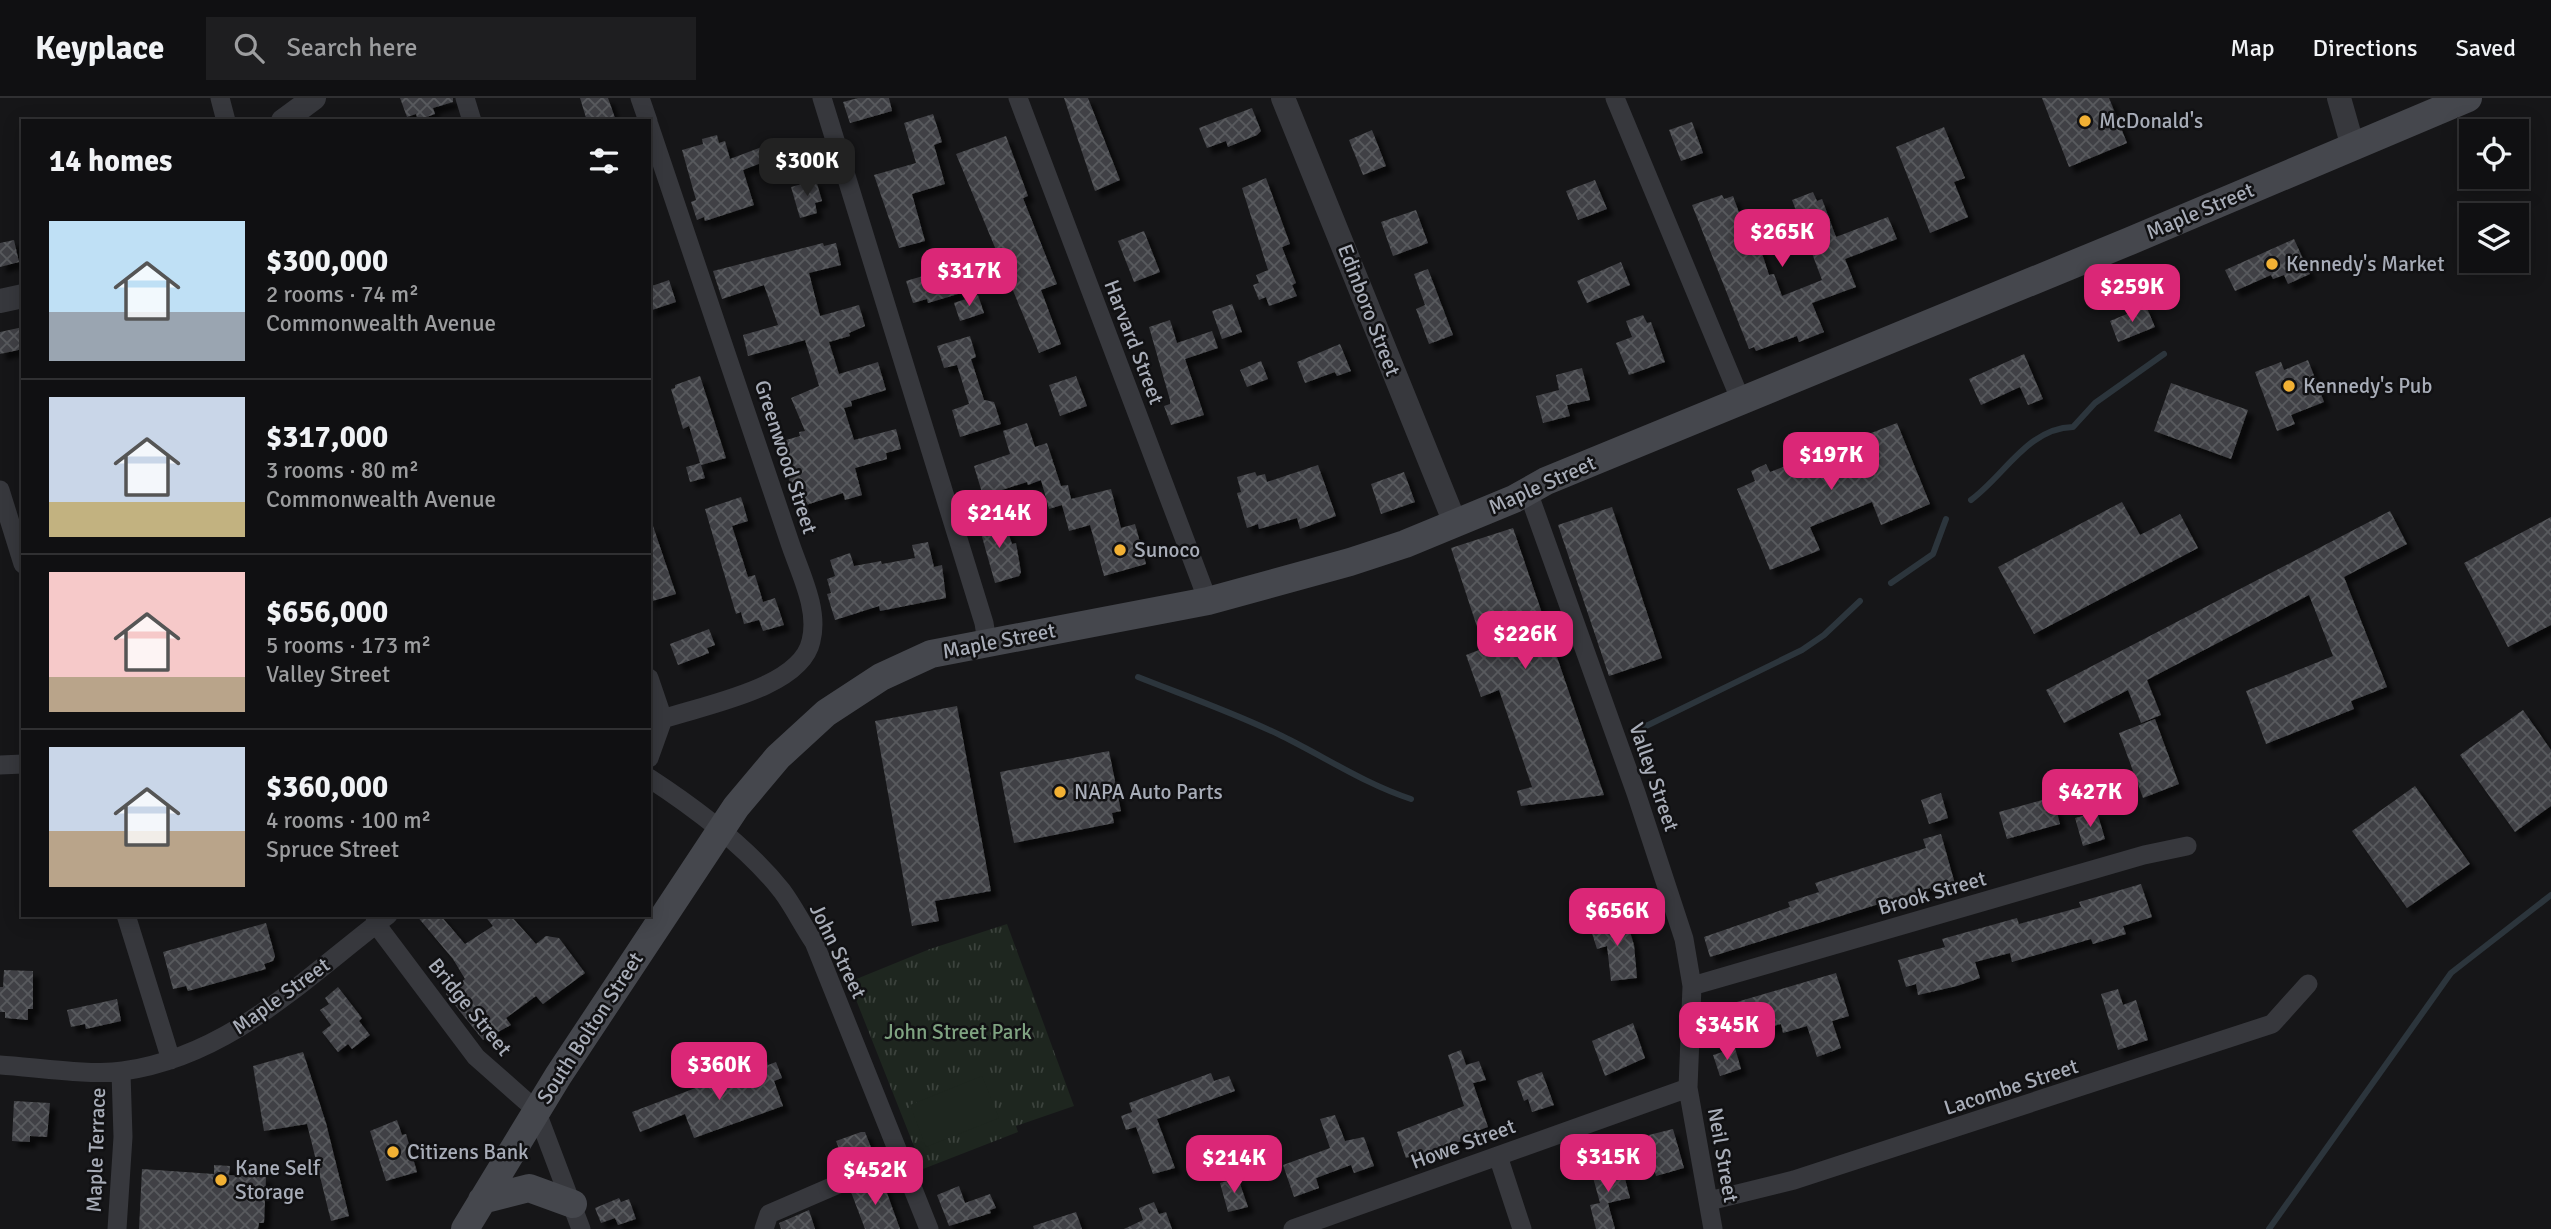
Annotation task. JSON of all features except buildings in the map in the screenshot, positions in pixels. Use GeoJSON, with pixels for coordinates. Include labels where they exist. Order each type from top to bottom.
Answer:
{"type":"FeatureCollection","features":[{"type":"Feature","properties":{"kind":"main road","name":"Maple Street"},"geometry":{"type":"LineString","coordinates":[[720,831],[778,757],[827,713],[881,677],[931,654],[1208,601],[1396,547],[1514,499],[1527,489],[2468,98]]}},
{"type":"Feature","properties":{"kind":"main road","name":"South Bolton Street"},"geometry":{"type":"LineString","coordinates":[[465,1229],[536,1110],[720,831]]}},
{"type":"Feature","properties":{"kind":"main road"},"geometry":{"type":"LineString","coordinates":[[482,1200],[528,1188],[577,1216]]}},
{"type":"Feature","properties":{"kind":"street"},"geometry":{"type":"LineString","coordinates":[[220,98],[225,119]]}},
{"type":"Feature","properties":{"kind":"street"},"geometry":{"type":"LineString","coordinates":[[286,119],[314,98]]}},
{"type":"Feature","properties":{"kind":"street"},"geometry":{"type":"LineString","coordinates":[[465,98],[471,119]]}},
{"type":"Feature","properties":{"kind":"street","name":"Greenwood Street"},"geometry":{"type":"LineString","coordinates":[[640,98],[647,119]]}},
{"type":"Feature","properties":{"kind":"street"},"geometry":{"type":"LineString","coordinates":[[822,98],[984,623],[987,642]]}},
{"type":"Feature","properties":{"kind":"street","name":"Harvard Street"},"geometry":{"type":"LineString","coordinates":[[1018,98],[1208,601]]}},
{"type":"Feature","properties":{"kind":"street","name":"Edinboro Street"},"geometry":{"type":"LineString","coordinates":[[1283,98],[1455,523]]}},
{"type":"Feature","properties":{"kind":"street"},"geometry":{"type":"LineString","coordinates":[[1615,98],[1741,401]]}},
{"type":"Feature","properties":{"kind":"street"},"geometry":{"type":"LineString","coordinates":[[2339,98],[2353,147]]}},
{"type":"Feature","properties":{"kind":"street","name":"Greenwood Street"},"geometry":{"type":"LineString","coordinates":[[651,132],[811,605],[812,621],[812,640],[806,655],[783,678],[663,719]]}},
{"type":"Feature","properties":{"kind":"street"},"geometry":{"type":"LineString","coordinates":[[0,301],[21,296]]}},
{"type":"Feature","properties":{"kind":"street","name":"Valley Street"},"geometry":{"type":"LineString","coordinates":[[1527,489],[1642,810],[1684,939],[1692,986],[1688,1088]]}},
{"type":"Feature","properties":{"kind":"street"},"geometry":{"type":"LineString","coordinates":[[0,490],[21,558]]}},
{"type":"Feature","properties":{"kind":"street"},"geometry":{"type":"LineString","coordinates":[[651,684],[663,719],[651,752]]}},
{"type":"Feature","properties":{"kind":"street"},"geometry":{"type":"LineString","coordinates":[[0,765],[21,764]]}},
{"type":"Feature","properties":{"kind":"street"},"geometry":{"type":"LineString","coordinates":[[651,779],[699,810],[720,831]]}},
{"type":"Feature","properties":{"kind":"street","name":"John Street"},"geometry":{"type":"LineString","coordinates":[[720,831],[781,891],[814,943],[929,1229]]}},
{"type":"Feature","properties":{"kind":"street","name":"Brook Street"},"geometry":{"type":"LineString","coordinates":[[1692,986],[2144,855],[2186,846]]}},
{"type":"Feature","properties":{"kind":"street"},"geometry":{"type":"LineString","coordinates":[[127,917],[171,1060]]}},
{"type":"Feature","properties":{"kind":"street","name":"Bridge Street"},"geometry":{"type":"LineString","coordinates":[[379,918],[476,1057],[536,1110],[577,1216]]}},
{"type":"Feature","properties":{"kind":"street","name":"Maple Street"},"geometry":{"type":"LineString","coordinates":[[0,1065],[121,1072],[171,1060],[222,1038],[273,1007],[379,918]]}},
{"type":"Feature","properties":{"kind":"street","name":"Lacombe Street"},"geometry":{"type":"LineString","coordinates":[[1709,1201],[1794,1180],[2261,1028],[2272,1024],[2308,984]]}},
{"type":"Feature","properties":{"kind":"street","name":"Maple Terrace"},"geometry":{"type":"LineString","coordinates":[[117,1229],[123,1137],[121,1072]]}},
{"type":"Feature","properties":{"kind":"street","name":"Neil Street"},"geometry":{"type":"LineString","coordinates":[[1688,1088],[1713,1229]]}},
{"type":"Feature","properties":{"kind":"street","name":"Howe Street"},"geometry":{"type":"LineString","coordinates":[[1293,1229],[1688,1088]]}},
{"type":"Feature","properties":{"kind":"street"},"geometry":{"type":"LineString","coordinates":[[1498,1156],[1522,1229]]}},
{"type":"Feature","properties":{"kind":"street"},"geometry":{"type":"LineString","coordinates":[[764,1229],[769,1214],[901,1157]]}},
{"type":"Feature","properties":{"kind":"green space","name":"John Street Park"},"geometry":{"type":"Polygon","coordinates":[[[1007,924],[1074,1106],[1016,1126],[1018,1132],[923,1169],[849,982],[930,949],[1007,924]]]}},
{"type":"Feature","properties":{"kind":"green space"},"geometry":{"type":"Polygon","coordinates":[[[982,1076],[999,1118],[926,1147],[910,1105],[982,1076]]]}},
{"type":"Feature","properties":{"kind":"waterway"},"geometry":{"type":"LineString","coordinates":[[1971,500],[2030,444],[2057,429],[2073,427],[2095,403],[2164,354]]}},
{"type":"Feature","properties":{"kind":"waterway"},"geometry":{"type":"LineString","coordinates":[[1891,583],[1933,554],[1946,519]]}},
{"type":"Feature","properties":{"kind":"waterway"},"geometry":{"type":"LineString","coordinates":[[1642,728],[1802,650],[1824,635],[1860,601]]}},
{"type":"Feature","properties":{"kind":"waterway"},"geometry":{"type":"LineString","coordinates":[[1138,677],[1264,728],[1361,778],[1411,799]]}},
{"type":"Feature","properties":{"kind":"waterway"},"geometry":{"type":"LineString","coordinates":[[2269,1229],[2451,973],[2551,895]]}},
{"type":"Feature","properties":{"kind":"place","name":"McDonald's"},"geometry":{"type":"Point","coordinates":[2085,121]}},
{"type":"Feature","properties":{"kind":"place","name":"Kennedy's Market"},"geometry":{"type":"Point","coordinates":[2272,264]}},
{"type":"Feature","properties":{"kind":"place","name":"Kennedy's Pub"},"geometry":{"type":"Point","coordinates":[2289,386]}},
{"type":"Feature","properties":{"kind":"place","name":"Sunoco"},"geometry":{"type":"Point","coordinates":[1120,550]}},
{"type":"Feature","properties":{"kind":"place","name":"NAPA Auto Parts"},"geometry":{"type":"Point","coordinates":[1060,792]}},
{"type":"Feature","properties":{"kind":"place","name":"Citizens Bank"},"geometry":{"type":"Point","coordinates":[393,1152]}},
{"type":"Feature","properties":{"kind":"place","name":"Kane Self Storage"},"geometry":{"type":"Point","coordinates":[221,1180]}}]}
